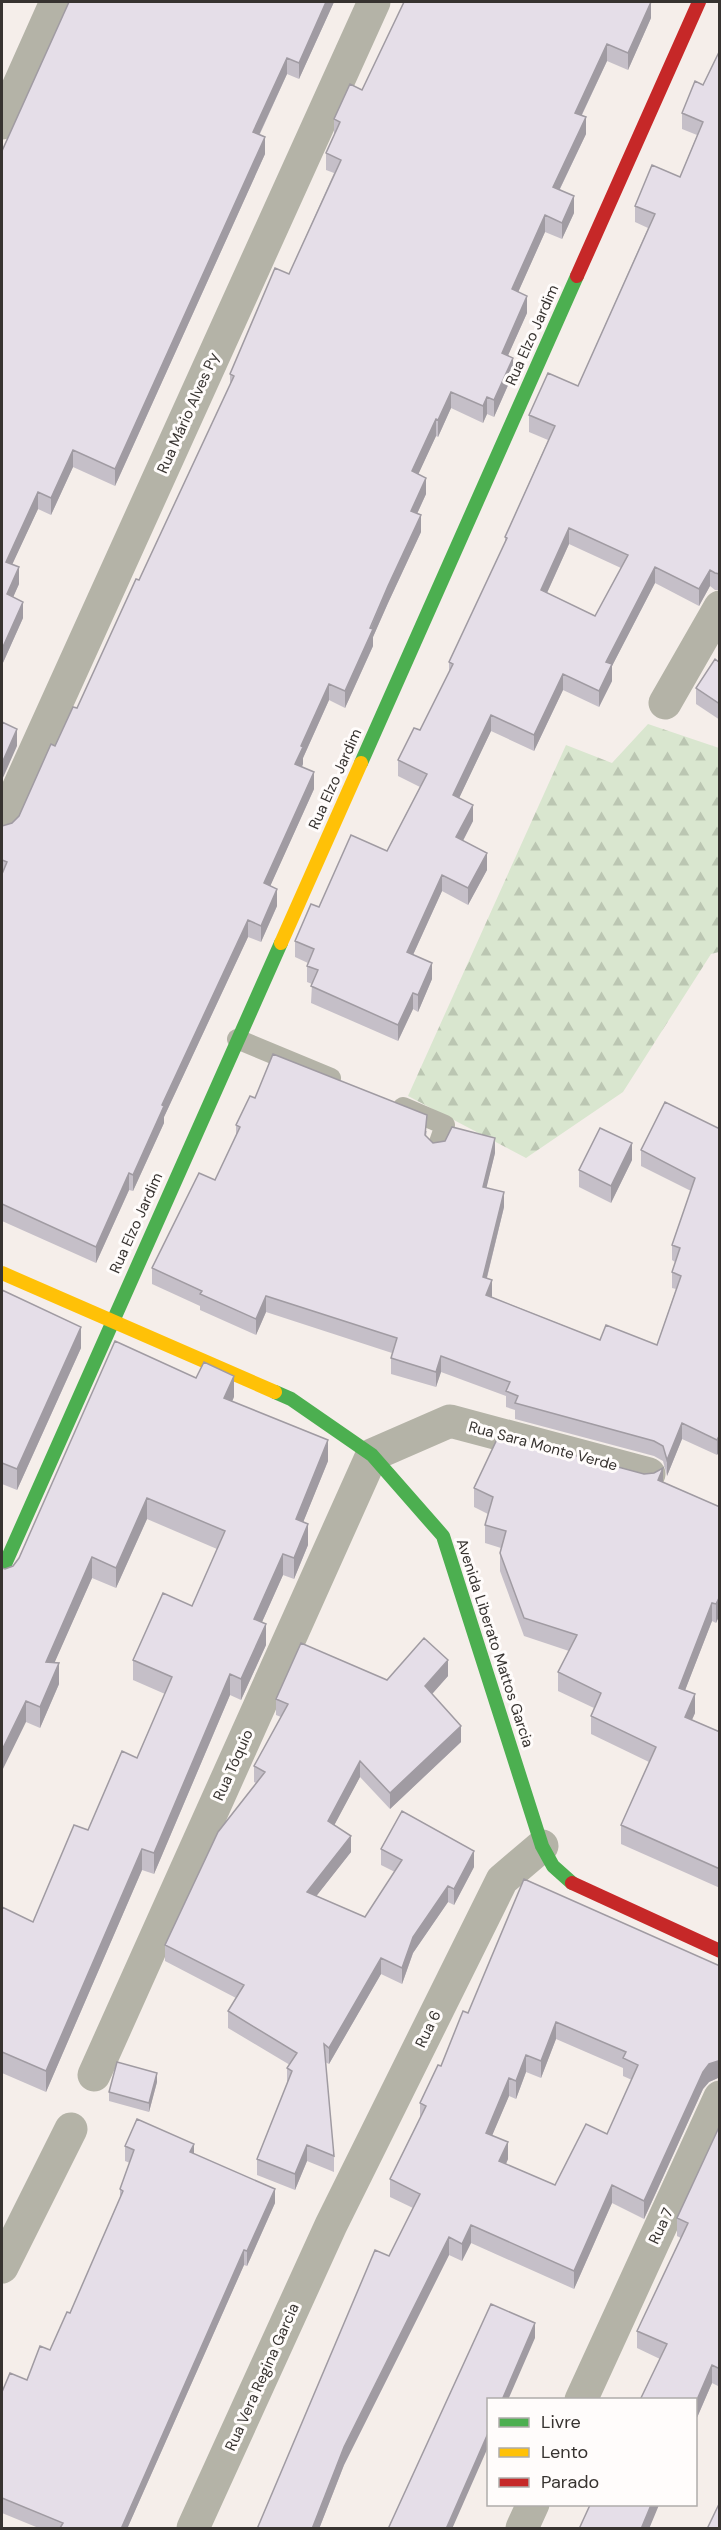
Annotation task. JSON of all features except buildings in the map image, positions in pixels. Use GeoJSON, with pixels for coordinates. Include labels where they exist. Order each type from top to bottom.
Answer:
{"type":"FeatureCollection","features":[{"type":"Feature","properties":{"kind":"street"},"geometry":{"type":"LineString","coordinates":[[2,123],[56,2]]}},
{"type":"Feature","properties":{"kind":"street","name":"Rua Mário Alves Py"},"geometry":{"type":"LineString","coordinates":[[2,824],[374,2]]}},
{"type":"Feature","properties":{"kind":"street","name":"Rua Elzo Jardim"},"geometry":{"type":"LineString","coordinates":[[2,1571],[110,1321],[699,2]]}},
{"type":"Feature","properties":{"kind":"street"},"geometry":{"type":"LineString","coordinates":[[665,703],[720,607]]}},
{"type":"Feature","properties":{"kind":"street","name":"Avenida Liberato Mattos Garcia"},"geometry":{"type":"LineString","coordinates":[[2,1273],[291,1399],[372,1455],[443,1536],[542,1846],[553,1866],[568,1881],[720,1951]]}},
{"type":"Feature","properties":{"kind":"street","name":"Rua Sara Monte Verde"},"geometry":{"type":"LineString","coordinates":[[372,1455],[450,1421],[649,1474]]}},
{"type":"Feature","properties":{"kind":"street","name":"Rua Tóquio"},"geometry":{"type":"LineString","coordinates":[[94,2075],[372,1455]]}},
{"type":"Feature","properties":{"kind":"street","name":"Rua 6"},"geometry":{"type":"LineString","coordinates":[[331,2225],[502,1880],[542,1846]]}},
{"type":"Feature","properties":{"kind":"street","name":"Rua 7"},"geometry":{"type":"LineString","coordinates":[[582,2398],[720,2097]]}},
{"type":"Feature","properties":{"kind":"street"},"geometry":{"type":"LineString","coordinates":[[2,2267],[71,2129]]}},
{"type":"Feature","properties":{"kind":"street","name":"Rua Vera Regina Garcia"},"geometry":{"type":"LineString","coordinates":[[193,2529],[331,2225]]}},
{"type":"Feature","properties":{"kind":"street"},"geometry":{"type":"LineString","coordinates":[[522,2529],[533,2506]]}},
{"type":"Feature","properties":{"kind":"lane"},"geometry":{"type":"LineString","coordinates":[[237,1039],[346,1084]]}},
{"type":"Feature","properties":{"kind":"lane"},"geometry":{"type":"LineString","coordinates":[[390,1102],[445,1125],[437,1148]]}},
{"type":"Feature","properties":{"kind":"green space"},"geometry":{"type":"Polygon","coordinates":[[[648,724],[719,748],[719,952],[711,954],[623,1092],[526,1158],[408,1096],[566,745],[612,763],[648,724]]]}},
{"type":"Feature","properties":{"kind":"traffic: fast"},"geometry":{"type":"LineString","coordinates":[[361,763],[577,276]]}},
{"type":"Feature","properties":{"kind":"traffic: fast"},"geometry":{"type":"LineString","coordinates":[[2,1571],[281,943]]}},
{"type":"Feature","properties":{"kind":"traffic: fast"},"geometry":{"type":"LineString","coordinates":[[275,1392],[291,1399],[372,1455],[443,1536],[542,1846],[553,1866],[572,1883]]}},
{"type":"Feature","properties":{"kind":"traffic: slow"},"geometry":{"type":"LineString","coordinates":[[281,943],[361,763]]}},
{"type":"Feature","properties":{"kind":"traffic: slow"},"geometry":{"type":"LineString","coordinates":[[2,1273],[275,1392]]}},
{"type":"Feature","properties":{"kind":"traffic: jam"},"geometry":{"type":"LineString","coordinates":[[577,276],[699,2]]}},
{"type":"Feature","properties":{"kind":"traffic: jam"},"geometry":{"type":"LineString","coordinates":[[572,1883],[720,1951]]}}]}
